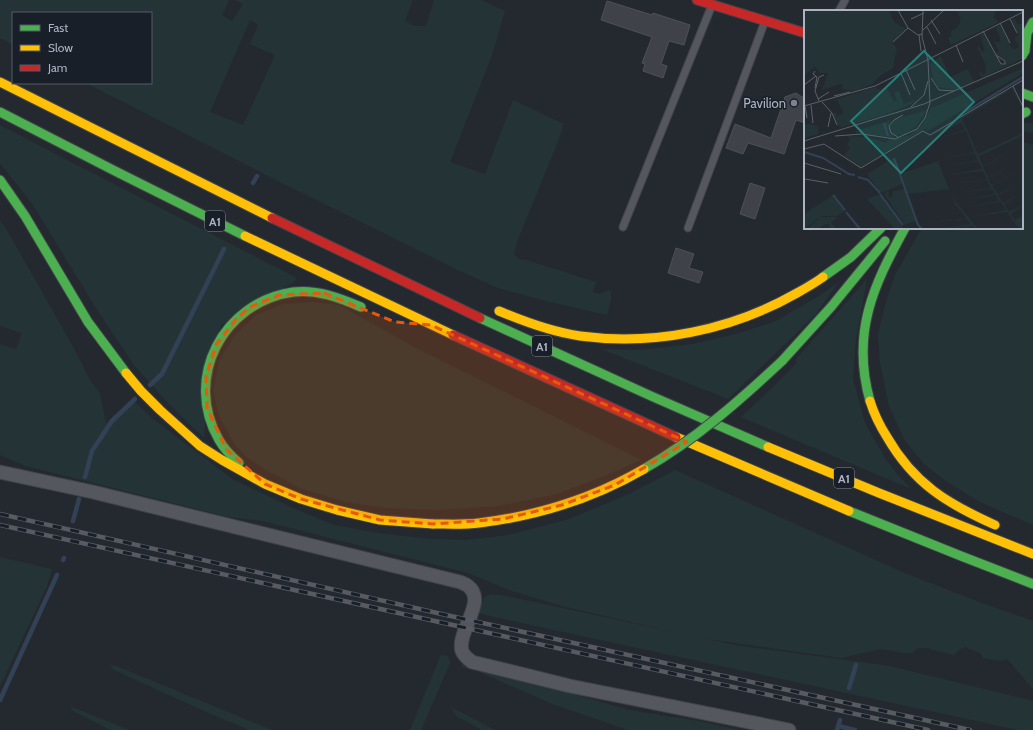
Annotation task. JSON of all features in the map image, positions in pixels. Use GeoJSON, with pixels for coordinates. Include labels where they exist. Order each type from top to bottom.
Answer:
{"type":"FeatureCollection","features":[{"type":"Feature","properties":{"kind":"main road"},"geometry":{"type":"LineString","coordinates":[[697,0],[804,33]]}},
{"type":"Feature","properties":{"kind":"main road"},"geometry":{"type":"LineString","coordinates":[[1023,54],[1025,51],[1024,34],[1033,22]]}},
{"type":"Feature","properties":{"kind":"main road","name":"A1"},"geometry":{"type":"LineString","coordinates":[[0,82],[220,192],[426,292],[568,358],[751,439],[906,504],[1033,554]]}},
{"type":"Feature","properties":{"kind":"main road"},"geometry":{"type":"LineString","coordinates":[[1023,93],[1033,97]]}},
{"type":"Feature","properties":{"kind":"main road","name":"A1"},"geometry":{"type":"LineString","coordinates":[[0,112],[72,150],[212,219],[563,386],[860,516],[1033,584]]}},
{"type":"Feature","properties":{"kind":"main road"},"geometry":{"type":"LineString","coordinates":[[0,180],[25,216],[88,322],[141,391],[200,446],[265,484],[301,499],[337,510],[380,520],[433,524],[477,523],[529,514],[562,505],[614,485],[661,460],[703,430],[742,398],[782,361],[831,307],[881,245],[897,229]]}},
{"type":"Feature","properties":{"kind":"main road"},"geometry":{"type":"LineString","coordinates":[[492,308],[526,322],[552,330],[580,336],[637,339],[669,336],[707,329],[736,322],[788,299],[807,288],[850,258],[879,229]]}},
{"type":"Feature","properties":{"kind":"main road"},"geometry":{"type":"LineString","coordinates":[[881,245],[889,229]]}},
{"type":"Feature","properties":{"kind":"main road"},"geometry":{"type":"LineString","coordinates":[[904,229],[878,280],[866,320],[864,353],[868,393],[876,416],[889,440],[896,452],[910,469],[937,494],[968,512],[1002,528]]}},
{"type":"Feature","properties":{"kind":"main road"},"geometry":{"type":"LineString","coordinates":[[265,484],[226,449],[217,435],[211,421],[207,408],[205,391],[210,361],[216,345],[236,319],[250,307],[263,300],[279,295],[293,292],[324,293],[368,310]]}},
{"type":"Feature","properties":{"kind":"main road"},"geometry":{"type":"LineString","coordinates":[[426,292],[449,293]]}},
{"type":"Feature","properties":{"kind":"main road"},"geometry":{"type":"LineString","coordinates":[[410,323],[432,325]]}},
{"type":"Feature","properties":{"kind":"street"},"geometry":{"type":"LineString","coordinates":[[0,472],[101,494],[460,582],[468,586],[473,591],[474,607],[462,639],[461,647],[466,658],[472,662],[570,686],[789,730]]}},
{"type":"Feature","properties":{"kind":"lane"},"geometry":{"type":"LineString","coordinates":[[840,10],[845,0]]}},
{"type":"Feature","properties":{"kind":"lane"},"geometry":{"type":"LineString","coordinates":[[623,227],[712,5]]}},
{"type":"Feature","properties":{"kind":"lane"},"geometry":{"type":"LineString","coordinates":[[688,228],[766,21]]}},
{"type":"Feature","properties":{"kind":"highlighted area"},"geometry":{"type":"Polygon","coordinates":[[[324,293],[395,322],[431,325],[687,442],[615,485],[562,505],[503,519],[433,524],[380,520],[301,499],[265,484],[226,449],[207,408],[206,376],[216,345],[236,319],[250,307],[279,295],[324,293]]]}},
{"type":"Feature","properties":{"kind":"shaded area"},"geometry":{"type":"Polygon","coordinates":[[[0,0],[229,0],[222,15],[232,21],[243,4],[235,0],[413,0],[405,21],[414,26],[426,26],[434,0],[481,0],[505,11],[491,58],[450,162],[485,174],[513,100],[564,124],[517,242],[514,254],[519,259],[527,260],[596,282],[593,292],[600,294],[606,291],[611,291],[611,301],[607,315],[498,288],[460,271],[286,185],[88,84],[152,84],[152,12],[12,12],[12,44],[0,38],[0,0]],[[250,20],[210,112],[243,125],[275,55],[250,44],[258,25],[250,20]]]}},
{"type":"Feature","properties":{"kind":"shaded area"},"geometry":{"type":"Polygon","coordinates":[[[1023,123],[1033,123],[1033,133],[1023,131],[1023,123]]]}},
{"type":"Feature","properties":{"kind":"shaded area"},"geometry":{"type":"Polygon","coordinates":[[[0,125],[295,277],[296,279],[294,282],[221,325],[204,438],[169,404],[134,365],[99,313],[33,205],[0,163],[0,125]]]}},
{"type":"Feature","properties":{"kind":"shaded area"},"geometry":{"type":"Polygon","coordinates":[[[1023,142],[1033,145],[1033,525],[980,502],[946,481],[924,464],[905,441],[889,406],[880,363],[878,335],[884,308],[895,275],[921,229],[1023,229],[1023,142]]]}},
{"type":"Feature","properties":{"kind":"shaded area"},"geometry":{"type":"Polygon","coordinates":[[[0,221],[5,227],[70,341],[89,378],[100,394],[106,423],[132,399],[153,419],[234,480],[293,508],[334,525],[378,533],[431,539],[466,540],[508,535],[569,519],[631,493],[675,470],[907,574],[1033,621],[1033,689],[1007,659],[1000,661],[983,658],[980,653],[965,647],[960,649],[954,655],[929,648],[918,648],[912,653],[881,649],[841,658],[707,639],[734,645],[890,666],[1033,701],[1033,730],[1018,730],[494,617],[479,613],[483,599],[487,595],[501,595],[675,632],[566,607],[512,591],[468,573],[263,521],[229,517],[26,466],[0,455],[0,344],[16,349],[22,333],[0,326],[0,221]]]}},
{"type":"Feature","properties":{"kind":"shaded area"},"geometry":{"type":"Polygon","coordinates":[[[867,279],[856,339],[853,379],[865,423],[885,458],[898,475],[910,487],[909,488],[741,417],[797,363],[795,360],[867,279]]]}},
{"type":"Feature","properties":{"kind":"shaded area"},"geometry":{"type":"Polygon","coordinates":[[[838,283],[816,314],[728,399],[601,349],[640,350],[693,344],[739,333],[774,322],[838,283]]]}},
{"type":"Feature","properties":{"kind":"shaded area"},"geometry":{"type":"Polygon","coordinates":[[[313,302],[339,305],[416,348],[641,460],[557,494],[498,506],[436,510],[386,508],[345,502],[300,488],[266,470],[247,457],[234,444],[219,416],[213,391],[219,361],[234,336],[256,315],[283,304],[313,302]]]}},
{"type":"Feature","properties":{"kind":"shaded area"},"geometry":{"type":"Polygon","coordinates":[[[0,557],[52,569],[47,586],[0,686],[0,557]]]}},
{"type":"Feature","properties":{"kind":"shaded area"},"geometry":{"type":"Polygon","coordinates":[[[441,655],[448,656],[450,663],[421,730],[410,730],[441,655]]]}},
{"type":"Feature","properties":{"kind":"shaded area"},"geometry":{"type":"Polygon","coordinates":[[[463,662],[630,710],[699,721],[740,730],[628,730],[550,703],[475,670],[461,667],[463,662]]]}},
{"type":"Feature","properties":{"kind":"shaded area"},"geometry":{"type":"Polygon","coordinates":[[[111,665],[117,666],[272,730],[249,730],[112,669],[111,665]]]}},
{"type":"Feature","properties":{"kind":"shaded area"},"geometry":{"type":"Polygon","coordinates":[[[72,707],[129,730],[111,730],[71,710],[72,707]]]}},
{"type":"Feature","properties":{"kind":"shaded area"},"geometry":{"type":"Polygon","coordinates":[[[451,707],[495,730],[482,730],[456,716],[451,707]]]}},
{"type":"Feature","properties":{"kind":"building"},"geometry":{"type":"Polygon","coordinates":[[[607,1],[652,15],[653,13],[690,25],[684,45],[669,41],[661,64],[667,66],[663,78],[643,71],[645,64],[642,63],[652,37],[601,20],[607,1]]]}},
{"type":"Feature","properties":{"kind":"building"},"geometry":{"type":"Polygon","coordinates":[[[796,93],[804,98],[804,123],[796,120],[784,154],[748,143],[743,154],[726,148],[735,124],[771,138],[785,97],[796,93]]]}},
{"type":"Feature","properties":{"kind":"building"},"geometry":{"type":"Polygon","coordinates":[[[750,183],[765,188],[755,219],[740,214],[750,183]]]}},
{"type":"Feature","properties":{"kind":"building"},"geometry":{"type":"Polygon","coordinates":[[[676,248],[694,254],[689,268],[703,272],[699,283],[668,273],[676,248]]]}},
{"type":"Feature","properties":{"kind":"waterway"},"geometry":{"type":"LineString","coordinates":[[253,183],[257,176]]}},
{"type":"Feature","properties":{"kind":"waterway"},"geometry":{"type":"LineString","coordinates":[[150,385],[162,374],[224,249]]}},
{"type":"Feature","properties":{"kind":"waterway"},"geometry":{"type":"LineString","coordinates":[[85,477],[92,451],[112,421],[135,399]]}},
{"type":"Feature","properties":{"kind":"waterway"},"geometry":{"type":"LineString","coordinates":[[73,521],[79,499]]}},
{"type":"Feature","properties":{"kind":"waterway"},"geometry":{"type":"LineString","coordinates":[[0,700],[57,575]]}},
{"type":"Feature","properties":{"kind":"waterway"},"geometry":{"type":"LineString","coordinates":[[849,688],[856,665]]}},
{"type":"Feature","properties":{"kind":"waterway"},"geometry":{"type":"LineString","coordinates":[[837,730],[840,720]]}},
{"type":"Feature","properties":{"kind":"waterway"},"geometry":{"type":"LineString","coordinates":[[838,726],[855,730]]}},
{"type":"Feature","properties":{"kind":"railway"},"geometry":{"type":"LineString","coordinates":[[0,514],[446,615],[970,730]]}},
{"type":"Feature","properties":{"kind":"railway"},"geometry":{"type":"LineString","coordinates":[[0,525],[928,730]]}},
{"type":"Feature","properties":{"kind":"traffic: fast"},"geometry":{"type":"LineString","coordinates":[[1023,54],[1025,51],[1027,33],[1033,22]]}},
{"type":"Feature","properties":{"kind":"traffic: fast"},"geometry":{"type":"LineString","coordinates":[[1023,93],[1033,97]]}},
{"type":"Feature","properties":{"kind":"traffic: fast"},"geometry":{"type":"LineString","coordinates":[[0,112],[245,236]]}},
{"type":"Feature","properties":{"kind":"traffic: fast"},"geometry":{"type":"LineString","coordinates":[[0,180],[25,216],[88,322],[126,373]]}},
{"type":"Feature","properties":{"kind":"traffic: fast"},"geometry":{"type":"LineString","coordinates":[[823,277],[851,257],[880,229]]}},
{"type":"Feature","properties":{"kind":"traffic: fast"},"geometry":{"type":"LineString","coordinates":[[870,401],[865,376],[863,353],[864,332],[868,311],[883,270],[904,229]]}},
{"type":"Feature","properties":{"kind":"traffic: fast"},"geometry":{"type":"LineString","coordinates":[[782,361],[831,307],[885,241]]}},
{"type":"Feature","properties":{"kind":"traffic: fast"},"geometry":{"type":"LineString","coordinates":[[239,463],[219,440],[209,416],[206,392],[208,369],[216,346],[229,327],[247,311],[268,299],[293,292],[302,291],[320,293],[361,307]]}},
{"type":"Feature","properties":{"kind":"traffic: fast"},"geometry":{"type":"LineString","coordinates":[[480,318],[651,396],[768,447]]}},
{"type":"Feature","properties":{"kind":"traffic: fast"},"geometry":{"type":"LineString","coordinates":[[644,469],[681,445],[716,419],[782,361]]}},
{"type":"Feature","properties":{"kind":"traffic: fast"},"geometry":{"type":"LineString","coordinates":[[849,511],[1033,584]]}},
{"type":"Feature","properties":{"kind":"traffic: slow"},"geometry":{"type":"LineString","coordinates":[[0,82],[272,218]]}},
{"type":"Feature","properties":{"kind":"traffic: slow"},"geometry":{"type":"LineString","coordinates":[[245,236],[453,335]]}},
{"type":"Feature","properties":{"kind":"traffic: slow"},"geometry":{"type":"LineString","coordinates":[[499,311],[539,326],[580,336],[608,339],[664,337],[720,326],[746,317],[772,306],[823,277]]}},
{"type":"Feature","properties":{"kind":"traffic: slow"},"geometry":{"type":"LineString","coordinates":[[126,373],[160,410],[200,446],[265,484],[301,499],[337,510],[380,520],[433,524]]}},
{"type":"Feature","properties":{"kind":"traffic: slow"},"geometry":{"type":"LineString","coordinates":[[870,401],[873,411],[884,433],[897,453],[921,480],[947,500],[995,525]]}},
{"type":"Feature","properties":{"kind":"traffic: slow"},"geometry":{"type":"LineString","coordinates":[[676,437],[849,511]]}},
{"type":"Feature","properties":{"kind":"traffic: slow"},"geometry":{"type":"LineString","coordinates":[[768,447],[1033,554]]}},
{"type":"Feature","properties":{"kind":"traffic: slow"},"geometry":{"type":"LineString","coordinates":[[433,524],[479,523],[522,516],[585,497],[605,489],[644,469]]}},
{"type":"Feature","properties":{"kind":"traffic: jam"},"geometry":{"type":"LineString","coordinates":[[697,0],[804,33]]}},
{"type":"Feature","properties":{"kind":"traffic: jam"},"geometry":{"type":"LineString","coordinates":[[272,218],[480,318]]}},
{"type":"Feature","properties":{"kind":"traffic: jam"},"geometry":{"type":"LineString","coordinates":[[453,335],[676,437]]}},
{"type":"Feature","properties":{"kind":"place","name":"Pavilion"},"geometry":{"type":"Point","coordinates":[794,103]}}]}
